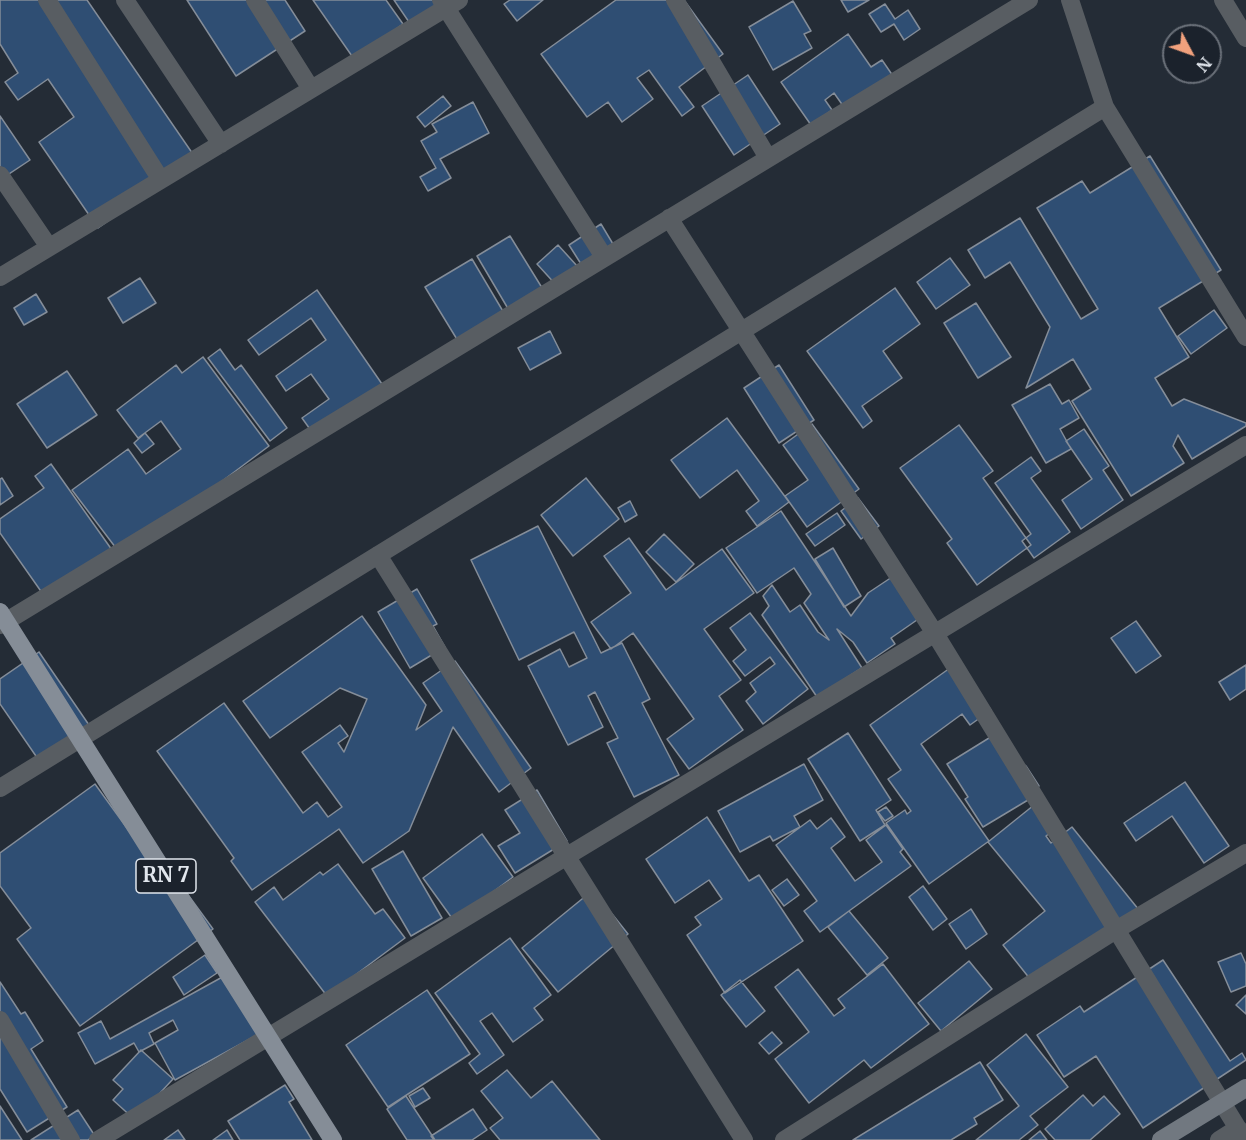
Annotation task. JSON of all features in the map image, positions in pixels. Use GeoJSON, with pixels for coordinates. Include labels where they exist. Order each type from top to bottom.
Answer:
{"type":"FeatureCollection","features":[{"type":"Feature","properties":{"kind":"main road","name":"RN 7"},"geometry":{"type":"LineString","coordinates":[[2,620],[80,739],[333,1140]]}},
{"type":"Feature","properties":{"kind":"main road"},"geometry":{"type":"LineString","coordinates":[[1161,1140],[1246,1088]]}},
{"type":"Feature","properties":{"kind":"street"},"geometry":{"type":"LineString","coordinates":[[47,0],[161,180]]}},
{"type":"Feature","properties":{"kind":"street"},"geometry":{"type":"LineString","coordinates":[[125,0],[220,144]]}},
{"type":"Feature","properties":{"kind":"street"},"geometry":{"type":"LineString","coordinates":[[255,0],[311,89]]}},
{"type":"Feature","properties":{"kind":"street"},"geometry":{"type":"LineString","coordinates":[[675,0],[768,158]]}},
{"type":"Feature","properties":{"kind":"street"},"geometry":{"type":"LineString","coordinates":[[2,620],[1029,0]]}},
{"type":"Feature","properties":{"kind":"street"},"geometry":{"type":"LineString","coordinates":[[1070,0],[1105,107],[1246,337]]}},
{"type":"Feature","properties":{"kind":"street"},"geometry":{"type":"LineString","coordinates":[[1223,0],[1246,38]]}},
{"type":"Feature","properties":{"kind":"street"},"geometry":{"type":"LineString","coordinates":[[0,277],[449,3],[604,258]]}},
{"type":"Feature","properties":{"kind":"street"},"geometry":{"type":"LineString","coordinates":[[0,788],[1105,107]]}},
{"type":"Feature","properties":{"kind":"street"},"geometry":{"type":"LineString","coordinates":[[0,175],[49,247]]}},
{"type":"Feature","properties":{"kind":"street"},"geometry":{"type":"LineString","coordinates":[[669,218],[934,632],[1242,1134],[1219,1140]]}},
{"type":"Feature","properties":{"kind":"street"},"geometry":{"type":"LineString","coordinates":[[98,1140],[1246,445]]}},
{"type":"Feature","properties":{"kind":"street"},"geometry":{"type":"LineString","coordinates":[[378,555],[744,1140]]}},
{"type":"Feature","properties":{"kind":"street"},"geometry":{"type":"LineString","coordinates":[[784,1140],[1116,930],[1246,853]]}},
{"type":"Feature","properties":{"kind":"street"},"geometry":{"type":"LineString","coordinates":[[0,1020],[71,1140]]}},
{"type":"Feature","properties":{"kind":"building"},"geometry":{"type":"Polygon","coordinates":[[[0,0],[87,0],[197,160],[98,228],[39,142],[74,117],[48,79],[18,100],[5,82],[18,73],[0,44],[0,0]]]}},
{"type":"Feature","properties":{"kind":"building"},"geometry":{"type":"Polygon","coordinates":[[[187,0],[285,0],[305,31],[236,76],[187,0]]]}},
{"type":"Feature","properties":{"kind":"building"},"geometry":{"type":"Polygon","coordinates":[[[313,0],[386,0],[403,24],[354,59],[313,0]]]}},
{"type":"Feature","properties":{"kind":"building"},"geometry":{"type":"Polygon","coordinates":[[[394,0],[447,0],[411,25],[394,0]]]}},
{"type":"Feature","properties":{"kind":"building"},"geometry":{"type":"Polygon","coordinates":[[[510,0],[543,0],[517,21],[504,4],[510,0]]]}},
{"type":"Feature","properties":{"kind":"building"},"geometry":{"type":"Polygon","coordinates":[[[616,0],[684,0],[723,54],[679,87],[694,107],[682,116],[649,70],[637,78],[653,99],[622,122],[608,102],[587,117],[541,54],[616,0]]]}},
{"type":"Feature","properties":{"kind":"building"},"geometry":{"type":"Polygon","coordinates":[[[841,0],[869,0],[848,12],[841,0]]]}},
{"type":"Feature","properties":{"kind":"building"},"geometry":{"type":"Polygon","coordinates":[[[793,1],[811,31],[804,34],[812,48],[773,70],[749,27],[793,1]]]}},
{"type":"Feature","properties":{"kind":"building"},"geometry":{"type":"Polygon","coordinates":[[[885,4],[895,19],[908,10],[920,29],[904,40],[894,24],[881,32],[869,14],[885,4]]]}},
{"type":"Feature","properties":{"kind":"building"},"geometry":{"type":"Polygon","coordinates":[[[848,34],[871,67],[882,60],[893,76],[846,110],[834,93],[825,100],[832,110],[811,125],[781,82],[848,34]]]}},
{"type":"Feature","properties":{"kind":"building"},"geometry":{"type":"Polygon","coordinates":[[[748,75],[780,124],[734,155],[702,106],[748,75]]]}},
{"type":"Feature","properties":{"kind":"building"},"geometry":{"type":"Polygon","coordinates":[[[443,96],[451,106],[425,127],[417,117],[443,96]]]}},
{"type":"Feature","properties":{"kind":"building"},"geometry":{"type":"Polygon","coordinates":[[[473,102],[489,133],[440,159],[451,178],[428,191],[420,177],[436,168],[421,141],[437,132],[432,124],[473,102]]]}},
{"type":"Feature","properties":{"kind":"building"},"geometry":{"type":"Polygon","coordinates":[[[0,116],[30,160],[0,180],[0,116]]]}},
{"type":"Feature","properties":{"kind":"building"},"geometry":{"type":"Polygon","coordinates":[[[1150,156],[1221,270],[1159,308],[1189,357],[1155,378],[1172,406],[1184,399],[1246,423],[1246,426],[1192,459],[1178,435],[1173,446],[1184,463],[1131,496],[1072,401],[1091,389],[1073,359],[1026,388],[1050,327],[1010,262],[985,278],[968,250],[1020,218],[1081,319],[1098,309],[1037,208],[1082,181],[1090,193],[1150,156]]]}},
{"type":"Feature","properties":{"kind":"building"},"geometry":{"type":"Polygon","coordinates":[[[601,224],[613,244],[581,264],[569,245],[601,224]]]}},
{"type":"Feature","properties":{"kind":"building"},"geometry":{"type":"Polygon","coordinates":[[[510,236],[544,291],[510,312],[477,256],[510,236]]]}},
{"type":"Feature","properties":{"kind":"building"},"geometry":{"type":"Polygon","coordinates":[[[558,245],[578,267],[557,286],[537,264],[558,245]]]}},
{"type":"Feature","properties":{"kind":"building"},"geometry":{"type":"Polygon","coordinates":[[[950,258],[970,285],[936,309],[917,282],[950,258]]]}},
{"type":"Feature","properties":{"kind":"building"},"geometry":{"type":"Polygon","coordinates":[[[472,259],[504,313],[458,341],[425,287],[472,259]]]}},
{"type":"Feature","properties":{"kind":"building"},"geometry":{"type":"Polygon","coordinates":[[[140,278],[156,303],[123,323],[108,298],[140,278]]]}},
{"type":"Feature","properties":{"kind":"building"},"geometry":{"type":"Polygon","coordinates":[[[895,288],[920,324],[883,351],[902,378],[862,406],[872,421],[863,428],[807,351],[895,288]]]}},
{"type":"Feature","properties":{"kind":"building"},"geometry":{"type":"Polygon","coordinates":[[[317,290],[382,384],[312,432],[302,418],[329,399],[311,374],[286,391],[276,376],[326,340],[311,318],[259,355],[248,340],[317,290]]]}},
{"type":"Feature","properties":{"kind":"building"},"geometry":{"type":"Polygon","coordinates":[[[36,294],[47,312],[24,325],[14,308],[36,294]]]}},
{"type":"Feature","properties":{"kind":"building"},"geometry":{"type":"Polygon","coordinates":[[[976,303],[1011,357],[978,378],[944,323],[976,303]]]}},
{"type":"Feature","properties":{"kind":"building"},"geometry":{"type":"Polygon","coordinates":[[[1214,310],[1227,328],[1191,354],[1178,336],[1214,310]]]}},
{"type":"Feature","properties":{"kind":"building"},"geometry":{"type":"Polygon","coordinates":[[[550,331],[561,353],[530,370],[518,348],[550,331]]]}},
{"type":"Feature","properties":{"kind":"building"},"geometry":{"type":"Polygon","coordinates":[[[220,349],[235,370],[241,365],[287,428],[270,441],[208,358],[220,349]]]}},
{"type":"Feature","properties":{"kind":"building"},"geometry":{"type":"Polygon","coordinates":[[[203,357],[269,446],[122,556],[72,490],[128,449],[146,474],[181,449],[161,421],[138,438],[117,410],[176,365],[182,373],[203,357]]]}},
{"type":"Feature","properties":{"kind":"building"},"geometry":{"type":"Polygon","coordinates":[[[779,365],[814,420],[779,443],[744,388],[779,365]]]}},
{"type":"Feature","properties":{"kind":"building"},"geometry":{"type":"Polygon","coordinates":[[[67,371],[97,415],[47,448],[17,404],[67,371]]]}},
{"type":"Feature","properties":{"kind":"building"},"geometry":{"type":"Polygon","coordinates":[[[1050,384],[1062,404],[1069,400],[1079,418],[1060,429],[1071,449],[1046,463],[1012,405],[1050,384]]]}},
{"type":"Feature","properties":{"kind":"building"},"geometry":{"type":"Polygon","coordinates":[[[727,418],[789,502],[757,526],[746,511],[759,501],[737,470],[700,498],[671,460],[727,418]]]}},
{"type":"Feature","properties":{"kind":"building"},"geometry":{"type":"Polygon","coordinates":[[[812,424],[859,489],[807,527],[785,496],[808,480],[783,445],[812,424]]]}},
{"type":"Feature","properties":{"kind":"building"},"geometry":{"type":"Polygon","coordinates":[[[959,425],[993,471],[983,478],[1031,545],[977,585],[947,543],[952,539],[900,468],[959,425]]]}},
{"type":"Feature","properties":{"kind":"building"},"geometry":{"type":"Polygon","coordinates":[[[1084,429],[1109,466],[1103,470],[1123,500],[1081,529],[1062,500],[1092,479],[1066,441],[1084,429]]]}},
{"type":"Feature","properties":{"kind":"building"},"geometry":{"type":"Polygon","coordinates":[[[145,433],[154,444],[142,453],[134,443],[145,433]]]}},
{"type":"Feature","properties":{"kind":"building"},"geometry":{"type":"Polygon","coordinates":[[[1031,457],[1041,471],[1031,478],[1070,532],[1034,558],[1022,541],[1031,534],[995,483],[1031,457]]]}},
{"type":"Feature","properties":{"kind":"building"},"geometry":{"type":"Polygon","coordinates":[[[51,464],[112,550],[45,597],[0,533],[0,519],[44,488],[35,476],[51,464]]]}},
{"type":"Feature","properties":{"kind":"building"},"geometry":{"type":"Polygon","coordinates":[[[2,478],[13,496],[0,505],[0,479],[2,478]]]}},
{"type":"Feature","properties":{"kind":"building"},"geometry":{"type":"Polygon","coordinates":[[[586,478],[619,519],[573,556],[541,515],[586,478]]]}},
{"type":"Feature","properties":{"kind":"building"},"geometry":{"type":"Polygon","coordinates":[[[858,498],[879,526],[861,539],[841,511],[858,498]]]}},
{"type":"Feature","properties":{"kind":"building"},"geometry":{"type":"Polygon","coordinates":[[[630,501],[637,515],[625,522],[618,508],[630,501]]]}},
{"type":"Feature","properties":{"kind":"building"},"geometry":{"type":"Polygon","coordinates":[[[781,511],[851,616],[868,593],[898,573],[927,613],[891,638],[895,644],[867,663],[853,642],[837,629],[862,668],[817,697],[762,615],[769,606],[763,596],[772,585],[790,612],[800,605],[818,632],[829,640],[804,603],[811,594],[794,568],[757,593],[726,548],[781,511]]]}},
{"type":"Feature","properties":{"kind":"building"},"geometry":{"type":"Polygon","coordinates":[[[837,513],[845,525],[815,546],[806,534],[837,513]]]}},
{"type":"Feature","properties":{"kind":"building"},"geometry":{"type":"Polygon","coordinates":[[[538,526],[601,653],[622,643],[650,699],[642,703],[679,775],[634,797],[607,743],[618,738],[595,692],[588,696],[603,727],[568,745],[528,666],[560,649],[569,667],[587,658],[574,632],[519,660],[471,560],[538,526]]]}},
{"type":"Feature","properties":{"kind":"building"},"geometry":{"type":"Polygon","coordinates":[[[664,534],[694,564],[676,582],[646,552],[664,534]]]}},
{"type":"Feature","properties":{"kind":"building"},"geometry":{"type":"Polygon","coordinates":[[[629,538],[666,590],[722,549],[754,593],[704,629],[741,680],[719,696],[743,730],[689,769],[667,739],[694,719],[633,633],[611,649],[591,622],[631,593],[604,556],[629,538]]]}},
{"type":"Feature","properties":{"kind":"building"},"geometry":{"type":"Polygon","coordinates":[[[833,548],[861,596],[844,607],[815,559],[833,548]]]}},
{"type":"Feature","properties":{"kind":"building"},"geometry":{"type":"Polygon","coordinates":[[[417,589],[437,624],[433,626],[445,647],[410,668],[378,612],[417,589]]]}},
{"type":"Feature","properties":{"kind":"building"},"geometry":{"type":"Polygon","coordinates":[[[750,613],[808,689],[763,724],[746,701],[756,692],[750,683],[775,664],[770,657],[745,676],[733,661],[746,650],[730,628],[750,613]]]}},
{"type":"Feature","properties":{"kind":"building"},"geometry":{"type":"Polygon","coordinates":[[[362,616],[426,705],[416,730],[442,711],[423,683],[455,661],[531,768],[499,792],[453,727],[409,831],[363,863],[339,829],[252,890],[231,861],[234,858],[157,751],[224,703],[303,813],[317,802],[328,817],[342,807],[302,752],[340,725],[348,736],[338,743],[344,752],[367,699],[340,688],[270,738],[243,701],[362,616]]]}},
{"type":"Feature","properties":{"kind":"building"},"geometry":{"type":"Polygon","coordinates":[[[1136,621],[1161,656],[1136,673],[1111,638],[1136,621]]]}},
{"type":"Feature","properties":{"kind":"building"},"geometry":{"type":"Polygon","coordinates":[[[39,652],[89,725],[38,759],[0,704],[0,679],[39,652]]]}},
{"type":"Feature","properties":{"kind":"building"},"geometry":{"type":"Polygon","coordinates":[[[957,663],[991,710],[970,725],[962,714],[921,744],[989,841],[929,884],[886,823],[905,810],[907,814],[911,811],[888,779],[901,770],[870,725],[957,663]]]}},
{"type":"Feature","properties":{"kind":"building"},"geometry":{"type":"Polygon","coordinates":[[[1246,665],[1246,689],[1230,700],[1219,682],[1246,665]]]}},
{"type":"Feature","properties":{"kind":"building"},"geometry":{"type":"Polygon","coordinates":[[[848,733],[891,800],[876,810],[885,825],[860,841],[808,759],[848,733]]]}},
{"type":"Feature","properties":{"kind":"building"},"geometry":{"type":"Polygon","coordinates":[[[989,738],[1026,766],[1039,786],[1025,794],[1028,800],[983,827],[965,799],[968,797],[947,764],[989,738]]]}},
{"type":"Feature","properties":{"kind":"building"},"geometry":{"type":"Polygon","coordinates":[[[804,764],[823,800],[794,816],[800,827],[773,841],[770,836],[740,852],[718,811],[804,764]]]}},
{"type":"Feature","properties":{"kind":"building"},"geometry":{"type":"Polygon","coordinates":[[[1185,782],[1229,846],[1204,863],[1172,816],[1136,841],[1124,823],[1185,782]]]}},
{"type":"Feature","properties":{"kind":"building"},"geometry":{"type":"Polygon","coordinates":[[[95,784],[140,846],[148,840],[213,929],[80,1026],[17,939],[31,928],[0,886],[0,853],[95,784]]]}},
{"type":"Feature","properties":{"kind":"building"},"geometry":{"type":"Polygon","coordinates":[[[537,790],[567,841],[515,873],[498,846],[520,833],[505,810],[537,790]]]}},
{"type":"Feature","properties":{"kind":"building"},"geometry":{"type":"Polygon","coordinates":[[[1039,801],[1059,826],[1046,836],[1051,843],[1072,827],[1139,910],[1034,984],[1003,945],[1045,911],[988,842],[1039,801]]]}},
{"type":"Feature","properties":{"kind":"building"},"geometry":{"type":"Polygon","coordinates":[[[886,807],[893,816],[885,821],[878,812],[886,807]]]}},
{"type":"Feature","properties":{"kind":"building"},"geometry":{"type":"Polygon","coordinates":[[[707,817],[749,881],[759,875],[803,941],[725,993],[687,935],[701,925],[695,917],[722,899],[709,880],[675,903],[646,859],[707,817]]]}},
{"type":"Feature","properties":{"kind":"building"},"geometry":{"type":"Polygon","coordinates":[[[831,818],[845,837],[831,848],[855,881],[882,862],[866,840],[886,825],[903,849],[900,852],[911,866],[820,932],[804,911],[817,901],[776,845],[810,820],[817,829],[831,818]]]}},
{"type":"Feature","properties":{"kind":"building"},"geometry":{"type":"Polygon","coordinates":[[[482,834],[513,877],[454,921],[423,878],[482,834]]]}},
{"type":"Feature","properties":{"kind":"building"},"geometry":{"type":"Polygon","coordinates":[[[403,851],[442,918],[411,936],[372,869],[403,851]]]}},
{"type":"Feature","properties":{"kind":"building"},"geometry":{"type":"Polygon","coordinates":[[[338,864],[375,914],[383,909],[405,938],[327,996],[255,902],[274,887],[283,900],[320,872],[323,875],[338,864]]]}},
{"type":"Feature","properties":{"kind":"building"},"geometry":{"type":"Polygon","coordinates":[[[787,879],[799,895],[784,906],[772,890],[787,879]]]}},
{"type":"Feature","properties":{"kind":"building"},"geometry":{"type":"Polygon","coordinates":[[[923,886],[947,919],[933,930],[909,897],[923,886]]]}},
{"type":"Feature","properties":{"kind":"building"},"geometry":{"type":"Polygon","coordinates":[[[593,890],[628,934],[558,992],[522,948],[593,890]]]}},
{"type":"Feature","properties":{"kind":"building"},"geometry":{"type":"Polygon","coordinates":[[[971,909],[987,934],[966,949],[949,924],[971,909]]]}},
{"type":"Feature","properties":{"kind":"building"},"geometry":{"type":"Polygon","coordinates":[[[849,911],[888,958],[867,975],[828,927],[849,911]]]}},
{"type":"Feature","properties":{"kind":"building"},"geometry":{"type":"Polygon","coordinates":[[[510,938],[551,995],[534,1008],[543,1020],[513,1042],[492,1013],[480,1021],[504,1055],[477,1074],[469,1063],[480,1054],[435,993],[510,938]]]}},
{"type":"Feature","properties":{"kind":"building"},"geometry":{"type":"Polygon","coordinates":[[[1241,953],[1246,964],[1246,986],[1231,992],[1218,962],[1241,953]]]}},
{"type":"Feature","properties":{"kind":"building"},"geometry":{"type":"Polygon","coordinates":[[[205,955],[217,973],[184,995],[173,977],[205,955]]]}},
{"type":"Feature","properties":{"kind":"building"},"geometry":{"type":"Polygon","coordinates":[[[1163,960],[1230,1061],[1242,1053],[1246,1060],[1143,1128],[1096,1056],[1064,1077],[1037,1035],[1080,1006],[1084,1012],[1163,960]]]}},
{"type":"Feature","properties":{"kind":"building"},"geometry":{"type":"Polygon","coordinates":[[[969,961],[992,989],[941,1031],[918,1003],[969,961]]]}},
{"type":"Feature","properties":{"kind":"building"},"geometry":{"type":"Polygon","coordinates":[[[883,964],[929,1024],[871,1068],[864,1060],[809,1103],[775,1059],[809,1032],[775,987],[798,969],[834,1016],[845,1008],[838,999],[883,964]]]}},
{"type":"Feature","properties":{"kind":"building"},"geometry":{"type":"Polygon","coordinates":[[[226,975],[259,1034],[175,1080],[155,1043],[178,1030],[173,1020],[149,1033],[154,1044],[139,1052],[134,1043],[95,1064],[78,1033],[101,1021],[110,1039],[226,975]]]}},
{"type":"Feature","properties":{"kind":"building"},"geometry":{"type":"Polygon","coordinates":[[[740,980],[765,1011],[746,1027],[721,995],[740,980]]]}},
{"type":"Feature","properties":{"kind":"building"},"geometry":{"type":"Polygon","coordinates":[[[0,982],[21,1014],[25,1012],[43,1041],[31,1049],[67,1107],[27,1132],[0,1089],[0,982]]]}},
{"type":"Feature","properties":{"kind":"building"},"geometry":{"type":"Polygon","coordinates":[[[427,990],[470,1054],[388,1107],[346,1045],[427,990]]]}},
{"type":"Feature","properties":{"kind":"building"},"geometry":{"type":"Polygon","coordinates":[[[1246,995],[1246,1014],[1236,1005],[1246,995]]]}},
{"type":"Feature","properties":{"kind":"building"},"geometry":{"type":"Polygon","coordinates":[[[772,1032],[782,1043],[769,1054],[759,1043],[772,1032]]]}},
{"type":"Feature","properties":{"kind":"building"},"geometry":{"type":"Polygon","coordinates":[[[1026,1034],[1068,1087],[1030,1116],[1038,1125],[1019,1140],[976,1140],[1019,1106],[987,1065],[1026,1034]]]}},
{"type":"Feature","properties":{"kind":"building"},"geometry":{"type":"Polygon","coordinates":[[[141,1050],[173,1079],[135,1120],[113,1100],[123,1089],[113,1080],[141,1050]]]}},
{"type":"Feature","properties":{"kind":"building"},"geometry":{"type":"Polygon","coordinates":[[[980,1062],[1003,1100],[974,1118],[977,1124],[951,1140],[853,1140],[980,1062]]]}},
{"type":"Feature","properties":{"kind":"building"},"geometry":{"type":"Polygon","coordinates":[[[507,1070],[531,1098],[552,1081],[600,1140],[500,1140],[490,1128],[503,1118],[481,1091],[507,1070]]]}},
{"type":"Feature","properties":{"kind":"building"},"geometry":{"type":"Polygon","coordinates":[[[285,1085],[294,1099],[289,1102],[312,1140],[240,1140],[228,1121],[285,1085]]]}},
{"type":"Feature","properties":{"kind":"building"},"geometry":{"type":"Polygon","coordinates":[[[423,1088],[430,1098],[415,1107],[409,1096],[423,1088]]]}},
{"type":"Feature","properties":{"kind":"building"},"geometry":{"type":"Polygon","coordinates":[[[1083,1095],[1093,1106],[1104,1096],[1120,1114],[1090,1140],[1055,1140],[1045,1129],[1083,1095]]]}},
{"type":"Feature","properties":{"kind":"building"},"geometry":{"type":"Polygon","coordinates":[[[406,1096],[435,1140],[407,1140],[387,1109],[406,1096]]]}},
{"type":"Feature","properties":{"kind":"building"},"geometry":{"type":"Polygon","coordinates":[[[0,1106],[22,1140],[0,1140],[0,1106]]]}},
{"type":"Feature","properties":{"kind":"building"},"geometry":{"type":"Polygon","coordinates":[[[473,1109],[487,1130],[472,1140],[434,1140],[431,1136],[473,1109]]]}},
{"type":"Feature","properties":{"kind":"building"},"geometry":{"type":"Polygon","coordinates":[[[78,1110],[95,1136],[88,1140],[31,1140],[78,1110]]]}},
{"type":"Feature","properties":{"kind":"building"},"geometry":{"type":"Polygon","coordinates":[[[178,1130],[185,1140],[164,1140],[178,1130]]]}},
{"type":"Feature","properties":{"kind":"building"},"geometry":{"type":"Polygon","coordinates":[[[227,1130],[233,1140],[213,1140],[227,1130]]]}},
{"type":"Feature","properties":{"kind":"building"},"geometry":{"type":"Polygon","coordinates":[[[1040,1131],[1047,1140],[1029,1140],[1040,1131]]]}}]}
